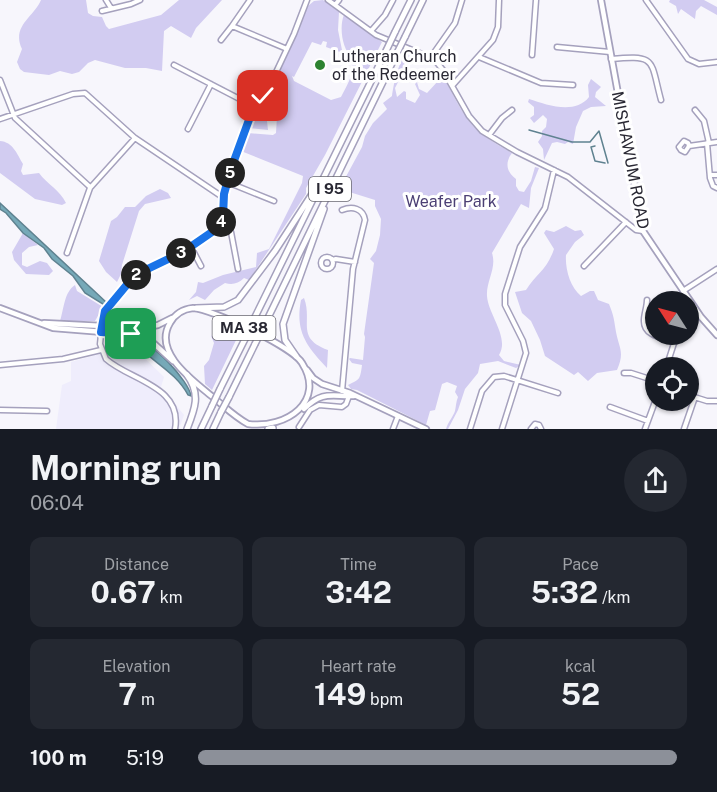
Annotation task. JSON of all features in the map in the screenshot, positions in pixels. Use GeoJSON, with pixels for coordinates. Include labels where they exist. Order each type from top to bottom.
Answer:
{"type":"FeatureCollection","features":[{"type":"Feature","properties":{"kind":"highway","name":"I 95"},"geometry":{"type":"LineString","coordinates":[[201,429],[411,0]]}},
{"type":"Feature","properties":{"kind":"highway","name":"I 95"},"geometry":{"type":"LineString","coordinates":[[213,429],[423,0]]}},
{"type":"Feature","properties":{"kind":"highway"},"geometry":{"type":"LineString","coordinates":[[196,308],[224,307],[240,298],[287,234],[326,173]]}},
{"type":"Feature","properties":{"kind":"highway"},"geometry":{"type":"LineString","coordinates":[[296,356],[285,340],[284,321],[338,175]]}},
{"type":"Feature","properties":{"kind":"highway"},"geometry":{"type":"LineString","coordinates":[[187,429],[197,399],[195,388],[188,375]]}},
{"type":"Feature","properties":{"kind":"main road","name":"MISHAWUM ROAD"},"geometry":{"type":"LineString","coordinates":[[601,0],[643,231],[683,291]]}},
{"type":"Feature","properties":{"kind":"main road","name":"MA 38"},"geometry":{"type":"LineString","coordinates":[[0,308],[53,328],[131,334],[147,338],[243,421],[256,427],[270,429],[287,424],[318,398],[342,393]]}},
{"type":"Feature","properties":{"kind":"main road","name":"MA 38"},"geometry":{"type":"LineString","coordinates":[[36,322],[147,328],[160,324],[187,309],[196,308],[224,318],[284,347],[296,356],[319,383],[426,429]]}},
{"type":"Feature","properties":{"kind":"main road"},"geometry":{"type":"LineString","coordinates":[[179,313],[169,324],[166,341],[170,353],[181,368]]}},
{"type":"Feature","properties":{"kind":"main road","name":"MISHAWUM ROAD"},"geometry":{"type":"LineString","coordinates":[[699,316],[717,335]]}},
{"type":"Feature","properties":{"kind":"main road"},"geometry":{"type":"LineString","coordinates":[[298,415],[309,392],[304,365]]}},
{"type":"Feature","properties":{"kind":"street"},"geometry":{"type":"LineString","coordinates":[[106,0],[111,8]]}},
{"type":"Feature","properties":{"kind":"street"},"geometry":{"type":"LineString","coordinates":[[102,11],[140,0]]}},
{"type":"Feature","properties":{"kind":"street"},"geometry":{"type":"LineString","coordinates":[[221,40],[250,0]]}},
{"type":"Feature","properties":{"kind":"street"},"geometry":{"type":"LineString","coordinates":[[175,429],[175,413],[167,399],[150,384],[107,361],[101,350],[101,325],[105,311],[135,275],[191,247],[214,231],[222,220],[227,182],[250,117],[269,87],[307,0]]}},
{"type":"Feature","properties":{"kind":"street"},"geometry":{"type":"LineString","coordinates":[[328,0],[371,32],[431,57],[440,65],[469,116],[489,135],[570,178],[626,222],[643,231]]}},
{"type":"Feature","properties":{"kind":"street"},"geometry":{"type":"LineString","coordinates":[[335,5],[339,0]]}},
{"type":"Feature","properties":{"kind":"street"},"geometry":{"type":"LineString","coordinates":[[371,32],[393,0]]}},
{"type":"Feature","properties":{"kind":"street"},"geometry":{"type":"LineString","coordinates":[[431,57],[456,21],[462,0]]}},
{"type":"Feature","properties":{"kind":"street"},"geometry":{"type":"LineString","coordinates":[[452,86],[489,46],[495,35],[499,0]]}},
{"type":"Feature","properties":{"kind":"street"},"geometry":{"type":"LineString","coordinates":[[532,55],[536,0]]}},
{"type":"Feature","properties":{"kind":"street"},"geometry":{"type":"LineString","coordinates":[[646,0],[688,59],[697,64],[717,62]]}},
{"type":"Feature","properties":{"kind":"street"},"geometry":{"type":"LineString","coordinates":[[232,26],[287,50]]}},
{"type":"Feature","properties":{"kind":"street"},"geometry":{"type":"LineString","coordinates":[[557,47],[610,52]]}},
{"type":"Feature","properties":{"kind":"street"},"geometry":{"type":"LineString","coordinates":[[479,57],[541,83],[573,85]]}},
{"type":"Feature","properties":{"kind":"street"},"geometry":{"type":"LineString","coordinates":[[611,59],[641,57],[648,60],[662,100]]}},
{"type":"Feature","properties":{"kind":"street"},"geometry":{"type":"LineString","coordinates":[[174,64],[255,107]]}},
{"type":"Feature","properties":{"kind":"street"},"geometry":{"type":"LineString","coordinates":[[0,80],[13,115],[90,187]]}},
{"type":"Feature","properties":{"kind":"street"},"geometry":{"type":"LineString","coordinates":[[188,129],[211,84]]}},
{"type":"Feature","properties":{"kind":"street"},"geometry":{"type":"LineString","coordinates":[[0,119],[84,92],[135,138],[224,198]]}},
{"type":"Feature","properties":{"kind":"street"},"geometry":{"type":"LineString","coordinates":[[489,135],[502,118],[513,110]]}},
{"type":"Feature","properties":{"kind":"street"},"geometry":{"type":"LineString","coordinates":[[695,110],[705,122],[710,175],[713,186],[717,188]]}},
{"type":"Feature","properties":{"kind":"street"},"geometry":{"type":"LineString","coordinates":[[66,253],[90,187],[135,138]]}},
{"type":"Feature","properties":{"kind":"street"},"geometry":{"type":"LineString","coordinates":[[690,146],[717,142]]}},
{"type":"Feature","properties":{"kind":"street"},"geometry":{"type":"LineString","coordinates":[[502,429],[526,350],[506,305],[505,294],[520,247],[544,210],[554,170]]}},
{"type":"Feature","properties":{"kind":"street"},"geometry":{"type":"LineString","coordinates":[[710,175],[717,176]]}},
{"type":"Feature","properties":{"kind":"street"},"geometry":{"type":"LineString","coordinates":[[227,182],[274,201]]}},
{"type":"Feature","properties":{"kind":"street"},"geometry":{"type":"LineString","coordinates":[[342,210],[348,208],[361,211],[364,217],[355,262],[342,393]]}},
{"type":"Feature","properties":{"kind":"street"},"geometry":{"type":"LineString","coordinates":[[222,220],[231,232],[238,268]]}},
{"type":"Feature","properties":{"kind":"street"},"geometry":{"type":"LineString","coordinates":[[584,266],[626,222]]}},
{"type":"Feature","properties":{"kind":"street"},"geometry":{"type":"LineString","coordinates":[[191,247],[201,266]]}},
{"type":"Feature","properties":{"kind":"street"},"geometry":{"type":"LineString","coordinates":[[332,260],[355,262]]}},
{"type":"Feature","properties":{"kind":"street"},"geometry":{"type":"LineString","coordinates":[[683,291],[717,268]]}},
{"type":"Feature","properties":{"kind":"street"},"geometry":{"type":"LineString","coordinates":[[0,365],[63,359],[101,350]]}},
{"type":"Feature","properties":{"kind":"street"},"geometry":{"type":"LineString","coordinates":[[624,373],[645,377]]}},
{"type":"Feature","properties":{"kind":"street"},"geometry":{"type":"LineString","coordinates":[[470,429],[481,393],[491,379],[502,376],[558,393]]}},
{"type":"Feature","properties":{"kind":"street"},"geometry":{"type":"LineString","coordinates":[[299,427],[315,406],[325,404],[342,407],[351,395]]}},
{"type":"Feature","properties":{"kind":"street"},"geometry":{"type":"LineString","coordinates":[[699,398],[717,401]]}},
{"type":"Feature","properties":{"kind":"street"},"geometry":{"type":"LineString","coordinates":[[610,407],[648,421]]}},
{"type":"Feature","properties":{"kind":"street"},"geometry":{"type":"LineString","coordinates":[[0,410],[47,411]]}},
{"type":"Feature","properties":{"kind":"street"},"geometry":{"type":"LineString","coordinates":[[645,429],[652,411]]}},
{"type":"Feature","properties":{"kind":"street"},"geometry":{"type":"LineString","coordinates":[[684,429],[690,411]]}},
{"type":"Feature","properties":{"kind":"street"},"geometry":{"type":"LineString","coordinates":[[393,429],[398,416]]}},
{"type":"Feature","properties":{"kind":"street"},"geometry":{"type":"LineString","coordinates":[[531,429],[532,425],[537,424],[541,429]]}},
{"type":"Feature","properties":{"kind":"shaded area"},"geometry":{"type":"Polygon","coordinates":[[[131,345],[164,377],[161,387],[184,415],[179,429],[56,429],[62,385],[71,381],[71,362],[131,345]]]}},
{"type":"Feature","properties":{"kind":"green space"},"geometry":{"type":"Polygon","coordinates":[[[41,0],[86,0],[88,13],[102,17],[109,29],[161,15],[179,0],[222,0],[196,28],[191,38],[171,26],[164,31],[162,71],[125,68],[95,60],[79,72],[72,74],[60,71],[49,75],[24,72],[17,62],[22,49],[19,41],[21,28],[41,0]]]}},
{"type":"Feature","properties":{"kind":"green space"},"geometry":{"type":"Polygon","coordinates":[[[323,0],[339,12],[338,30],[342,50],[340,52],[326,47],[327,42],[323,41],[321,45],[312,42],[294,77],[292,76],[294,81],[331,100],[341,97],[353,68],[352,57],[342,38],[344,15],[382,42],[306,188],[306,194],[249,280],[244,278],[235,284],[225,283],[205,300],[197,296],[189,300],[196,292],[198,282],[203,283],[223,275],[256,267],[257,253],[269,249],[302,183],[303,176],[241,151],[248,133],[273,135],[276,133],[277,116],[264,114],[263,119],[267,121],[268,130],[249,128],[271,88],[308,6],[314,1],[323,0]]]}},
{"type":"Feature","properties":{"kind":"green space"},"geometry":{"type":"Polygon","coordinates":[[[670,0],[704,0],[717,7],[717,15],[701,6],[696,11],[695,19],[681,9],[678,14],[676,6],[669,2],[670,0]]]}},
{"type":"Feature","properties":{"kind":"green space","name":"Weafer Park"},"geometry":{"type":"Polygon","coordinates":[[[407,53],[412,55],[395,88],[397,97],[404,91],[406,99],[415,103],[420,95],[415,84],[417,82],[419,89],[427,93],[438,81],[444,79],[473,126],[512,153],[508,160],[508,167],[516,179],[519,191],[524,192],[531,181],[535,167],[539,168],[531,188],[529,208],[521,204],[492,253],[493,264],[487,290],[488,303],[502,341],[499,355],[504,361],[521,365],[516,368],[498,361],[480,364],[478,373],[465,389],[448,429],[446,429],[455,411],[458,397],[455,392],[457,386],[447,382],[442,384],[435,410],[430,411],[426,425],[351,389],[348,385],[357,380],[361,374],[362,365],[352,363],[349,359],[363,360],[364,334],[374,263],[370,259],[376,251],[381,219],[375,206],[375,200],[343,190],[342,184],[362,147],[365,136],[373,123],[387,109],[383,103],[392,96],[399,67],[407,53]]]}},
{"type":"Feature","properties":{"kind":"green space"},"geometry":{"type":"Polygon","coordinates":[[[591,79],[601,87],[595,97],[606,106],[591,107],[583,111],[576,127],[573,144],[552,143],[544,160],[543,149],[538,142],[546,127],[547,119],[543,115],[534,123],[530,118],[534,115],[534,107],[528,102],[529,99],[560,107],[576,106],[589,97],[588,85],[591,79]]]}},
{"type":"Feature","properties":{"kind":"green space"},"geometry":{"type":"Polygon","coordinates":[[[0,141],[11,146],[17,153],[23,164],[21,171],[23,175],[39,173],[66,203],[62,205],[35,199],[0,173],[0,141]]]}},
{"type":"Feature","properties":{"kind":"green space"},"geometry":{"type":"Polygon","coordinates":[[[160,189],[168,193],[171,198],[145,204],[139,211],[117,282],[106,272],[99,261],[111,221],[125,207],[135,207],[146,196],[160,189]]]}},
{"type":"Feature","properties":{"kind":"green space"},"geometry":{"type":"Polygon","coordinates":[[[566,226],[575,231],[581,230],[584,235],[575,242],[566,255],[567,272],[571,283],[581,296],[594,291],[598,300],[609,304],[621,350],[617,370],[597,373],[588,381],[578,372],[574,375],[545,356],[531,321],[522,313],[515,292],[526,290],[551,256],[554,249],[544,233],[546,230],[554,232],[566,226]]]}},
{"type":"Feature","properties":{"kind":"green space"},"geometry":{"type":"Polygon","coordinates":[[[23,233],[38,245],[29,247],[22,253],[22,265],[27,267],[40,261],[47,263],[53,271],[49,275],[26,274],[14,260],[12,252],[23,233]]]}},
{"type":"Feature","properties":{"kind":"green space"},"geometry":{"type":"Polygon","coordinates":[[[75,285],[77,291],[103,307],[95,321],[60,321],[66,296],[75,285]]]}},
{"type":"Feature","properties":{"kind":"green space"},"geometry":{"type":"Polygon","coordinates":[[[304,298],[308,334],[318,345],[328,350],[327,368],[308,345],[301,329],[301,300],[304,298]]]}},
{"type":"Feature","properties":{"kind":"green space"},"geometry":{"type":"Polygon","coordinates":[[[224,327],[237,331],[239,334],[212,390],[205,384],[204,366],[209,360],[214,343],[211,336],[219,333],[224,327]]]}},
{"type":"Feature","properties":{"kind":"water"},"geometry":{"type":"Polygon","coordinates":[[[0,203],[106,302],[106,306],[85,293],[73,276],[52,259],[44,248],[23,233],[0,209],[0,203]]]}},
{"type":"Feature","properties":{"kind":"water"},"geometry":{"type":"Polygon","coordinates":[[[136,340],[151,347],[168,362],[184,381],[191,396],[170,373],[135,343],[136,340]]]}},
{"type":"Feature","properties":{"kind":"waterway"},"geometry":{"type":"LineString","coordinates":[[529,130],[572,142],[590,142],[599,131],[608,163]]}},
{"type":"Feature","properties":{"kind":"waterway"},"geometry":{"type":"LineString","coordinates":[[595,146],[591,147],[595,161],[605,163]]}},
{"type":"Feature","properties":{"kind":"waterway"},"geometry":{"type":"LineString","coordinates":[[112,311],[122,320]]}},
{"type":"Feature","properties":{"kind":"place","name":"Lutheran Church of the Redeemer"},"geometry":{"type":"Point","coordinates":[320,65]}},
{"type":"Feature","properties":{"kind":"route"},"geometry":{"type":"LineString","coordinates":[[131,334],[101,332],[105,311],[137,274],[180,254],[210,234],[221,222],[224,194],[231,169],[250,117],[263,96]]}}]}
